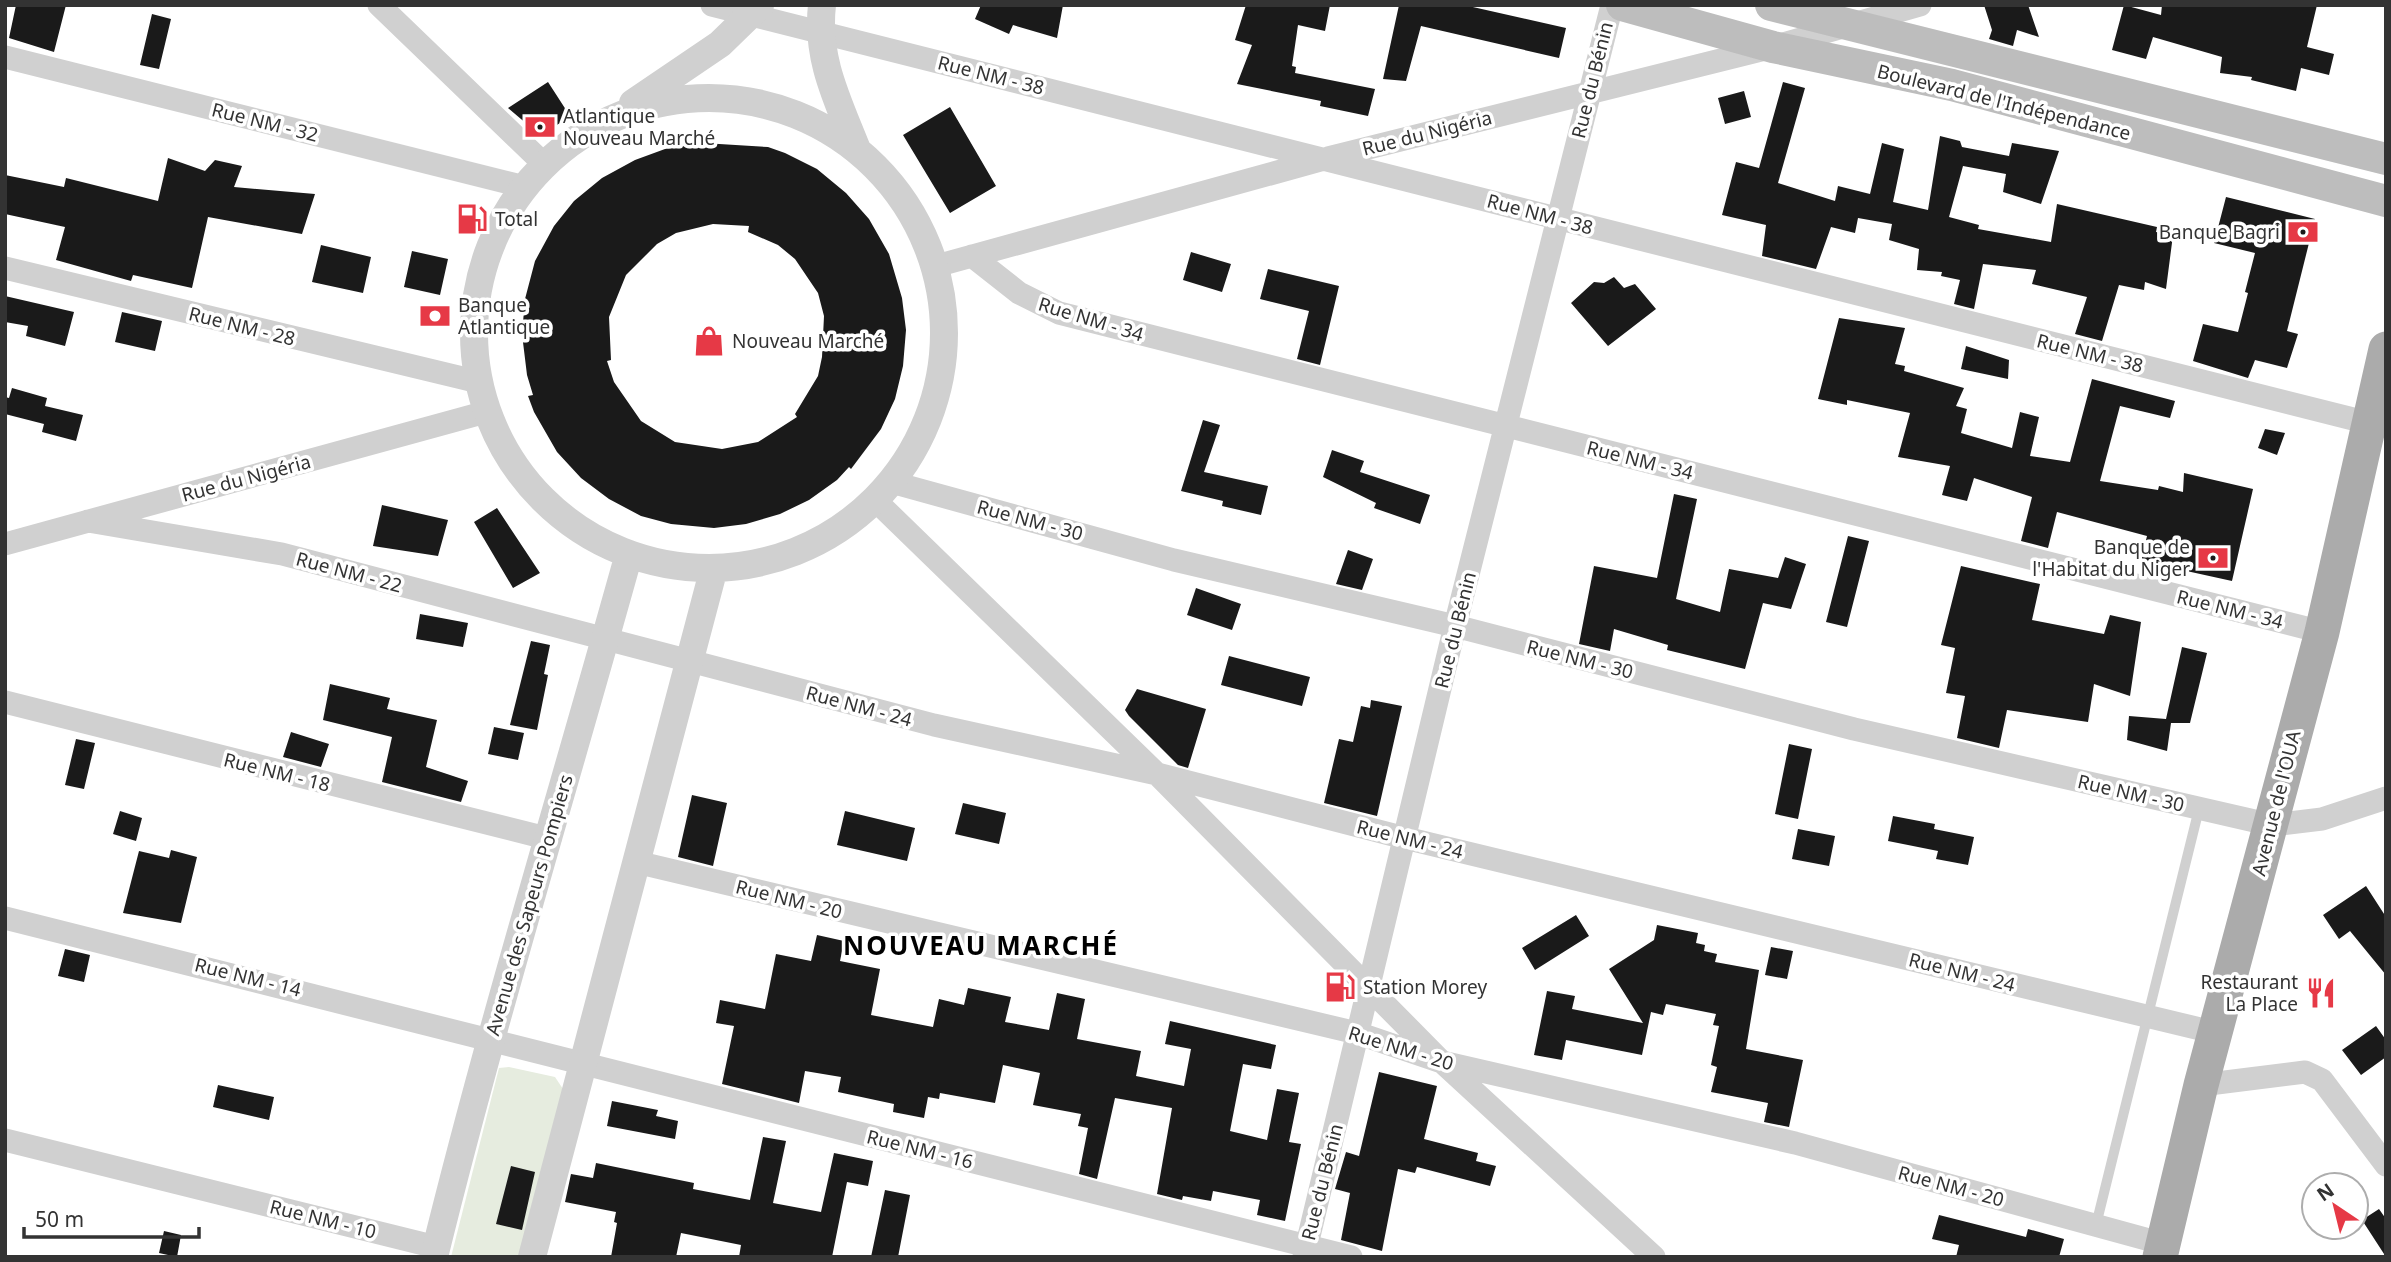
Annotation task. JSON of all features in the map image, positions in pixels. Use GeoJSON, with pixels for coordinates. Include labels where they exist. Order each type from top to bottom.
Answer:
{"type":"FeatureCollection","features":[{"type":"Feature","properties":{"kind":"main road","name":"Boulevard de l'Indépendance"},"geometry":{"type":"LineString","coordinates":[[1622,5],[1773,47],[1952,85],[2386,201]]}},
{"type":"Feature","properties":{"kind":"main road","name":"Boulevard de l'Indépendance"},"geometry":{"type":"LineString","coordinates":[[1772,5],[2386,159]]}},
{"type":"Feature","properties":{"kind":"main road","name":"Avenue de l'OUA"},"geometry":{"type":"LineString","coordinates":[[2162,1250],[2202,1084],[2322,632],[2386,349]]}},
{"type":"Feature","properties":{"kind":"street"},"geometry":{"type":"LineString","coordinates":[[379,5],[545,165]]}},
{"type":"Feature","properties":{"kind":"street","name":"Rue NM - 38"},"geometry":{"type":"LineString","coordinates":[[712,5],[756,10],[819,33],[1328,158],[1556,219],[2369,423]]}},
{"type":"Feature","properties":{"kind":"street"},"geometry":{"type":"LineString","coordinates":[[822,5],[819,33],[824,63],[856,147]]}},
{"type":"Feature","properties":{"kind":"street","name":"Rue du Bénin"},"geometry":{"type":"LineString","coordinates":[[1305,1252],[1504,426],[1612,5]]}},
{"type":"Feature","properties":{"kind":"street","name":"Rue du Nigéria"},"geometry":{"type":"LineString","coordinates":[[936,266],[1328,158],[1773,47],[1920,5]]}},
{"type":"Feature","properties":{"kind":"street"},"geometry":{"type":"LineString","coordinates":[[603,123],[631,111],[689,98],[748,100],[805,117],[856,147],[884,174],[913,213],[936,266],[944,303],[945,342],[940,380],[929,416],[913,451],[883,491],[847,523],[817,542],[784,556],[713,568],[671,565],[629,554],[589,536],[554,510],[523,479],[486,412],[474,353],[477,294],[495,237],[525,187],[545,165],[573,142],[720,44],[756,10]]}},
{"type":"Feature","properties":{"kind":"street","name":"Rue NM - 32"},"geometry":{"type":"LineString","coordinates":[[5,57],[525,187]]}},
{"type":"Feature","properties":{"kind":"street","name":"Rue NM - 34"},"geometry":{"type":"LineString","coordinates":[[972,256],[1018,293],[1059,313],[2322,632]]}},
{"type":"Feature","properties":{"kind":"street","name":"Rue NM - 28"},"geometry":{"type":"LineString","coordinates":[[5,268],[479,382]]}},
{"type":"Feature","properties":{"kind":"street","name":"Rue du Nigéria"},"geometry":{"type":"LineString","coordinates":[[5,544],[486,412]]}},
{"type":"Feature","properties":{"kind":"street"},"geometry":{"type":"LineString","coordinates":[[883,491],[1157,774],[1442,1062],[1654,1257]]}},
{"type":"Feature","properties":{"kind":"street","name":"Rue NM - 30"},"geometry":{"type":"LineString","coordinates":[[883,491],[1455,626],[1854,729],[2272,825],[2322,819],[2386,798]]}},
{"type":"Feature","properties":{"kind":"street","name":"Rue NM - 22"},"geometry":{"type":"LineString","coordinates":[[88,521],[282,554],[605,640]]}},
{"type":"Feature","properties":{"kind":"street","name":"Avenue des Sapeurs Pompiers"},"geometry":{"type":"LineString","coordinates":[[435,1252],[490,1038],[550,839],[629,554]]}},
{"type":"Feature","properties":{"kind":"street"},"geometry":{"type":"LineString","coordinates":[[532,1257],[713,568]]}},
{"type":"Feature","properties":{"kind":"street","name":"Rue NM - 24"},"geometry":{"type":"LineString","coordinates":[[605,640],[934,725],[1157,774],[1405,838],[2217,1033]]}},
{"type":"Feature","properties":{"kind":"street","name":"Rue NM - 18"},"geometry":{"type":"LineString","coordinates":[[5,702],[550,839]]}},
{"type":"Feature","properties":{"kind":"street","name":"Rue NM - 20"},"geometry":{"type":"LineString","coordinates":[[635,862],[1357,1033],[1442,1062],[1794,1143],[2096,1226],[2162,1250]]}},
{"type":"Feature","properties":{"kind":"street","name":"Rue NM - 14"},"geometry":{"type":"LineString","coordinates":[[5,918],[490,1038]]}},
{"type":"Feature","properties":{"kind":"street","name":"Rue NM - 16"},"geometry":{"type":"LineString","coordinates":[[490,1038],[1305,1252],[1351,1257]]}},
{"type":"Feature","properties":{"kind":"street"},"geometry":{"type":"LineString","coordinates":[[2202,1084],[2305,1072],[2315,1075],[2382,1150]]}},
{"type":"Feature","properties":{"kind":"street","name":"Rue NM - 10"},"geometry":{"type":"LineString","coordinates":[[5,1140],[435,1252]]}},
{"type":"Feature","properties":{"kind":"lane"},"geometry":{"type":"LineString","coordinates":[[2096,1226],[2150,1017],[2199,808]]}},
{"type":"Feature","properties":{"kind":"shaded area"},"geometry":{"type":"Polygon","coordinates":[[[509,1067],[555,1077],[563,1089],[520,1257],[451,1257],[499,1068],[509,1067]]]}},
{"type":"Feature","properties":{"kind":"building"},"geometry":{"type":"Polygon","coordinates":[[[16,5],[66,5],[54,52],[9,38],[16,5]]]}},
{"type":"Feature","properties":{"kind":"building"},"geometry":{"type":"Polygon","coordinates":[[[981,5],[1063,5],[1057,38],[1013,25],[1009,34],[975,19],[981,5]]]}},
{"type":"Feature","properties":{"kind":"building"},"geometry":{"type":"Polygon","coordinates":[[[1246,5],[1330,5],[1325,31],[1298,25],[1292,66],[1296,67],[1295,73],[1375,89],[1368,116],[1320,106],[1321,101],[1237,84],[1252,45],[1235,40],[1246,5]]]}},
{"type":"Feature","properties":{"kind":"building"},"geometry":{"type":"Polygon","coordinates":[[[1399,5],[1464,5],[1566,28],[1559,58],[1421,26],[1406,81],[1383,79],[1399,5]]]}},
{"type":"Feature","properties":{"kind":"building"},"geometry":{"type":"Polygon","coordinates":[[[1984,5],[2028,5],[2039,37],[2017,30],[2013,46],[1989,39],[1992,30],[1984,5]]]}},
{"type":"Feature","properties":{"kind":"building"},"geometry":{"type":"Polygon","coordinates":[[[2124,5],[2161,15],[2162,5],[2317,5],[2307,47],[2334,54],[2329,75],[2301,68],[2296,91],[2251,80],[2252,77],[2220,73],[2222,57],[2153,37],[2146,59],[2112,50],[2124,5]]]}},
{"type":"Feature","properties":{"kind":"building"},"geometry":{"type":"Polygon","coordinates":[[[152,14],[171,19],[159,69],[140,65],[152,14]]]}},
{"type":"Feature","properties":{"kind":"building"},"geometry":{"type":"Polygon","coordinates":[[[548,82],[570,116],[541,136],[508,108],[548,82]]]}},
{"type":"Feature","properties":{"kind":"building"},"geometry":{"type":"Polygon","coordinates":[[[1783,82],[1805,88],[1778,183],[1835,201],[1838,186],[1870,194],[1882,143],[1904,149],[1893,202],[1928,210],[1940,136],[1960,141],[1962,147],[2009,156],[2012,143],[2059,151],[2041,204],[2003,192],[2006,174],[1963,166],[1949,217],[1979,225],[1978,229],[2051,242],[2057,204],[2157,227],[2156,232],[2173,235],[2166,289],[2145,282],[2144,290],[2119,285],[2102,341],[2075,334],[2087,297],[2032,284],[2036,270],[1983,264],[1974,309],[1954,304],[1960,280],[1941,276],[1942,272],[1917,270],[1919,249],[1889,240],[1892,224],[1858,218],[1855,233],[1831,227],[1816,269],[1762,256],[1766,225],[1722,215],[1736,162],[1759,168],[1783,82]]]}},
{"type":"Feature","properties":{"kind":"building"},"geometry":{"type":"Polygon","coordinates":[[[1744,91],[1751,117],[1725,124],[1718,98],[1744,91]]]}},
{"type":"Feature","properties":{"kind":"building"},"geometry":{"type":"Polygon","coordinates":[[[950,107],[996,186],[950,213],[903,135],[950,107]]]}},
{"type":"Feature","properties":{"kind":"building"},"geometry":{"type":"Polygon","coordinates":[[[703,143],[768,147],[817,169],[846,193],[869,219],[889,254],[902,298],[906,330],[903,366],[895,399],[881,429],[851,469],[849,467],[837,480],[809,500],[780,514],[746,524],[714,528],[671,524],[641,516],[609,499],[581,478],[557,452],[528,396],[533,395],[527,375],[522,334],[525,299],[535,261],[554,226],[574,201],[602,178],[635,160],[665,149],[703,143]],[[713,224],[676,233],[657,244],[626,275],[609,317],[611,360],[607,361],[614,382],[641,421],[675,442],[722,449],[758,442],[797,417],[795,414],[818,376],[824,316],[818,293],[795,259],[778,245],[748,232],[749,226],[713,224]]]}},
{"type":"Feature","properties":{"kind":"building"},"geometry":{"type":"Polygon","coordinates":[[[168,158],[205,171],[215,160],[242,166],[234,187],[315,194],[302,234],[208,217],[192,288],[133,275],[131,281],[56,260],[65,227],[5,214],[5,175],[64,187],[66,178],[158,201],[168,158]]]}},
{"type":"Feature","properties":{"kind":"building"},"geometry":{"type":"Polygon","coordinates":[[[2226,197],[2315,219],[2287,331],[2298,334],[2287,368],[2255,360],[2248,378],[2193,361],[2203,324],[2238,332],[2248,293],[2245,292],[2255,253],[2214,243],[2226,197]]]}},
{"type":"Feature","properties":{"kind":"building"},"geometry":{"type":"Polygon","coordinates":[[[321,245],[371,257],[363,293],[312,282],[321,245]]]}},
{"type":"Feature","properties":{"kind":"building"},"geometry":{"type":"Polygon","coordinates":[[[412,251],[448,259],[440,295],[404,287],[412,251]]]}},
{"type":"Feature","properties":{"kind":"building"},"geometry":{"type":"Polygon","coordinates":[[[1191,252],[1231,264],[1222,292],[1183,280],[1191,252]]]}},
{"type":"Feature","properties":{"kind":"building"},"geometry":{"type":"Polygon","coordinates":[[[1268,269],[1339,286],[1320,365],[1297,359],[1309,311],[1260,299],[1268,269]]]}},
{"type":"Feature","properties":{"kind":"building"},"geometry":{"type":"Polygon","coordinates":[[[1614,277],[1624,288],[1635,284],[1656,309],[1608,346],[1571,303],[1594,282],[1604,283],[1614,277]]]}},
{"type":"Feature","properties":{"kind":"building"},"geometry":{"type":"Polygon","coordinates":[[[5,296],[74,312],[65,346],[26,336],[28,326],[5,322],[5,296]]]}},
{"type":"Feature","properties":{"kind":"building"},"geometry":{"type":"Polygon","coordinates":[[[122,312],[162,321],[155,351],[115,342],[122,312]]]}},
{"type":"Feature","properties":{"kind":"building"},"geometry":{"type":"Polygon","coordinates":[[[1839,318],[1905,328],[1895,364],[1905,366],[1904,371],[1964,388],[1956,406],[1967,409],[1961,433],[2012,448],[2020,412],[2039,417],[2030,456],[2070,462],[2092,379],[2175,401],[2170,418],[2120,406],[2100,481],[2158,490],[2159,486],[2183,492],[2184,473],[2253,489],[2232,581],[2141,561],[2147,536],[2057,512],[2048,548],[2021,541],[2032,497],[1974,478],[1967,501],[1942,495],[1950,466],[1898,457],[1910,413],[1847,400],[1847,405],[1818,399],[1839,318]]]}},
{"type":"Feature","properties":{"kind":"building"},"geometry":{"type":"Polygon","coordinates":[[[1966,346],[2009,360],[2008,379],[1961,369],[1966,346]]]}},
{"type":"Feature","properties":{"kind":"building"},"geometry":{"type":"Polygon","coordinates":[[[12,388],[47,398],[45,406],[83,415],[76,441],[42,432],[44,424],[5,414],[5,397],[9,398],[12,388]]]}},
{"type":"Feature","properties":{"kind":"building"},"geometry":{"type":"Polygon","coordinates":[[[1203,420],[1220,425],[1204,472],[1268,486],[1261,515],[1222,506],[1223,501],[1181,491],[1203,420]]]}},
{"type":"Feature","properties":{"kind":"building"},"geometry":{"type":"Polygon","coordinates":[[[2265,429],[2285,433],[2277,455],[2258,448],[2265,429]]]}},
{"type":"Feature","properties":{"kind":"building"},"geometry":{"type":"Polygon","coordinates":[[[1332,450],[1364,461],[1360,472],[1430,495],[1420,524],[1374,508],[1376,503],[1323,477],[1332,450]]]}},
{"type":"Feature","properties":{"kind":"building"},"geometry":{"type":"Polygon","coordinates":[[[1674,494],[1697,499],[1676,599],[1720,612],[1729,569],[1778,578],[1785,557],[1806,564],[1791,609],[1763,603],[1745,669],[1667,650],[1668,645],[1614,629],[1610,651],[1579,644],[1594,566],[1657,578],[1674,494]]]}},
{"type":"Feature","properties":{"kind":"building"},"geometry":{"type":"Polygon","coordinates":[[[382,505],[448,520],[438,556],[373,546],[382,505]]]}},
{"type":"Feature","properties":{"kind":"building"},"geometry":{"type":"Polygon","coordinates":[[[497,508],[540,573],[513,588],[474,522],[497,508]]]}},
{"type":"Feature","properties":{"kind":"building"},"geometry":{"type":"Polygon","coordinates":[[[1848,536],[1869,541],[1847,627],[1826,622],[1848,536]]]}},
{"type":"Feature","properties":{"kind":"building"},"geometry":{"type":"Polygon","coordinates":[[[1348,550],[1373,559],[1362,590],[1336,584],[1348,550]]]}},
{"type":"Feature","properties":{"kind":"building"},"geometry":{"type":"Polygon","coordinates":[[[1961,566],[2040,584],[2032,620],[2104,634],[2110,615],[2141,622],[2130,696],[2094,684],[2088,722],[2007,710],[1999,748],[1957,738],[1965,696],[1946,693],[1955,648],[1941,645],[1961,566]]]}},
{"type":"Feature","properties":{"kind":"building"},"geometry":{"type":"Polygon","coordinates":[[[1196,588],[1241,604],[1232,630],[1187,615],[1196,588]]]}},
{"type":"Feature","properties":{"kind":"building"},"geometry":{"type":"Polygon","coordinates":[[[420,614],[468,623],[463,647],[416,639],[420,614]]]}},
{"type":"Feature","properties":{"kind":"building"},"geometry":{"type":"Polygon","coordinates":[[[531,641],[550,645],[544,674],[548,675],[537,730],[510,725],[531,641]]]}},
{"type":"Feature","properties":{"kind":"building"},"geometry":{"type":"Polygon","coordinates":[[[2182,647],[2207,653],[2190,723],[2171,723],[2167,751],[2127,740],[2129,716],[2166,719],[2182,647]]]}},
{"type":"Feature","properties":{"kind":"building"},"geometry":{"type":"Polygon","coordinates":[[[1229,656],[1310,677],[1302,706],[1221,685],[1229,656]]]}},
{"type":"Feature","properties":{"kind":"building"},"geometry":{"type":"Polygon","coordinates":[[[330,684],[390,698],[387,709],[437,720],[426,767],[468,781],[461,802],[382,782],[392,737],[323,720],[330,684]]]}},
{"type":"Feature","properties":{"kind":"building"},"geometry":{"type":"Polygon","coordinates":[[[1137,689],[1206,709],[1188,768],[1178,765],[1125,710],[1137,689]]]}},
{"type":"Feature","properties":{"kind":"building"},"geometry":{"type":"Polygon","coordinates":[[[1371,700],[1402,706],[1377,816],[1324,803],[1339,739],[1353,742],[1361,706],[1370,708],[1371,700]]]}},
{"type":"Feature","properties":{"kind":"building"},"geometry":{"type":"Polygon","coordinates":[[[494,727],[524,733],[518,760],[488,754],[494,727]]]}},
{"type":"Feature","properties":{"kind":"building"},"geometry":{"type":"Polygon","coordinates":[[[291,732],[329,744],[321,767],[283,757],[291,732]]]}},
{"type":"Feature","properties":{"kind":"building"},"geometry":{"type":"Polygon","coordinates":[[[76,739],[95,743],[84,789],[65,785],[76,739]]]}},
{"type":"Feature","properties":{"kind":"building"},"geometry":{"type":"Polygon","coordinates":[[[1789,744],[1812,749],[1798,819],[1775,814],[1789,744]]]}},
{"type":"Feature","properties":{"kind":"building"},"geometry":{"type":"Polygon","coordinates":[[[692,795],[727,803],[713,866],[678,857],[692,795]]]}},
{"type":"Feature","properties":{"kind":"building"},"geometry":{"type":"Polygon","coordinates":[[[963,803],[1006,813],[999,844],[955,834],[963,803]]]}},
{"type":"Feature","properties":{"kind":"building"},"geometry":{"type":"Polygon","coordinates":[[[120,811],[142,818],[136,841],[113,834],[120,811]]]}},
{"type":"Feature","properties":{"kind":"building"},"geometry":{"type":"Polygon","coordinates":[[[845,811],[915,828],[907,861],[837,845],[845,811]]]}},
{"type":"Feature","properties":{"kind":"building"},"geometry":{"type":"Polygon","coordinates":[[[1893,816],[1935,824],[1934,829],[1974,837],[1968,865],[1936,859],[1938,851],[1888,841],[1893,816]]]}},
{"type":"Feature","properties":{"kind":"building"},"geometry":{"type":"Polygon","coordinates":[[[1798,829],[1835,836],[1829,866],[1792,859],[1798,829]]]}},
{"type":"Feature","properties":{"kind":"building"},"geometry":{"type":"Polygon","coordinates":[[[171,850],[197,857],[181,923],[123,913],[139,851],[169,858],[171,850]]]}},
{"type":"Feature","properties":{"kind":"building"},"geometry":{"type":"Polygon","coordinates":[[[2366,886],[2386,917],[2386,975],[2350,931],[2339,939],[2323,915],[2366,886]]]}},
{"type":"Feature","properties":{"kind":"building"},"geometry":{"type":"Polygon","coordinates":[[[1576,915],[1589,936],[1535,970],[1522,948],[1576,915]]]}},
{"type":"Feature","properties":{"kind":"building"},"geometry":{"type":"Polygon","coordinates":[[[1657,925],[1698,933],[1696,943],[1705,945],[1704,951],[1717,954],[1715,962],[1759,970],[1746,1049],[1803,1060],[1789,1127],[1764,1122],[1768,1103],[1711,1092],[1717,1067],[1711,1065],[1719,1026],[1713,1025],[1716,1014],[1666,1004],[1663,1015],[1651,1012],[1642,1055],[1566,1040],[1562,1060],[1534,1055],[1547,991],[1575,996],[1572,1009],[1643,1023],[1609,969],[1654,940],[1657,925]]]}},
{"type":"Feature","properties":{"kind":"building"},"geometry":{"type":"Polygon","coordinates":[[[817,935],[844,941],[840,961],[880,969],[871,1015],[933,1027],[939,999],[964,1005],[968,988],[1011,997],[1005,1022],[1049,1030],[1057,993],[1085,999],[1077,1039],[1141,1051],[1136,1076],[1184,1086],[1191,1049],[1165,1044],[1170,1021],[1276,1045],[1271,1069],[1243,1064],[1230,1131],[1267,1140],[1277,1089],[1299,1093],[1289,1142],[1301,1144],[1285,1221],[1257,1215],[1260,1200],[1213,1191],[1211,1201],[1183,1196],[1182,1200],[1157,1194],[1172,1108],[1115,1098],[1097,1179],[1079,1174],[1088,1128],[1078,1126],[1081,1114],[1033,1105],[1040,1073],[1003,1065],[995,1103],[940,1093],[939,1099],[928,1097],[924,1118],[893,1112],[894,1104],[838,1092],[841,1077],[805,1071],[799,1103],[722,1084],[734,1026],[716,1023],[720,1000],[765,1009],[776,954],[811,961],[817,935]]]}},
{"type":"Feature","properties":{"kind":"building"},"geometry":{"type":"Polygon","coordinates":[[[1771,947],[1793,951],[1787,979],[1765,975],[1771,947]]]}},
{"type":"Feature","properties":{"kind":"building"},"geometry":{"type":"Polygon","coordinates":[[[65,949],[90,955],[84,982],[58,976],[65,949]]]}},
{"type":"Feature","properties":{"kind":"building"},"geometry":{"type":"Polygon","coordinates":[[[2376,1026],[2386,1040],[2386,1057],[2361,1075],[2342,1050],[2376,1026]]]}},
{"type":"Feature","properties":{"kind":"building"},"geometry":{"type":"Polygon","coordinates":[[[1379,1072],[1437,1086],[1424,1139],[1478,1153],[1476,1161],[1496,1166],[1490,1186],[1417,1167],[1415,1173],[1398,1169],[1382,1251],[1341,1240],[1350,1193],[1335,1189],[1346,1152],[1359,1156],[1379,1072]]]}},
{"type":"Feature","properties":{"kind":"building"},"geometry":{"type":"Polygon","coordinates":[[[218,1085],[274,1097],[269,1120],[213,1107],[218,1085]]]}},
{"type":"Feature","properties":{"kind":"building"},"geometry":{"type":"Polygon","coordinates":[[[612,1101],[658,1110],[656,1116],[678,1121],[675,1139],[607,1126],[612,1101]]]}},
{"type":"Feature","properties":{"kind":"building"},"geometry":{"type":"Polygon","coordinates":[[[763,1137],[786,1141],[773,1203],[821,1212],[834,1153],[873,1161],[868,1186],[847,1182],[832,1257],[739,1257],[741,1245],[681,1233],[676,1257],[611,1257],[617,1223],[614,1222],[616,1212],[565,1202],[571,1174],[593,1178],[596,1163],[694,1183],[693,1189],[750,1200],[763,1137]]]}},
{"type":"Feature","properties":{"kind":"building"},"geometry":{"type":"Polygon","coordinates":[[[511,1166],[535,1172],[522,1230],[496,1224],[511,1166]]]}},
{"type":"Feature","properties":{"kind":"building"},"geometry":{"type":"Polygon","coordinates":[[[885,1190],[910,1195],[898,1257],[871,1257],[885,1190]]]}},
{"type":"Feature","properties":{"kind":"building"},"geometry":{"type":"Polygon","coordinates":[[[2379,1209],[2386,1219],[2386,1257],[2370,1232],[2370,1215],[2379,1209]]]}},
{"type":"Feature","properties":{"kind":"building"},"geometry":{"type":"Polygon","coordinates":[[[1939,1215],[2026,1237],[2028,1229],[2064,1239],[2059,1257],[1956,1257],[1959,1245],[1932,1239],[1939,1215]]]}},
{"type":"Feature","properties":{"kind":"building"},"geometry":{"type":"Polygon","coordinates":[[[164,1231],[181,1235],[177,1257],[159,1253],[164,1231]]]}},
{"type":"Feature","properties":{"kind":"place","name":"Atlantique Nouveau Marché"},"geometry":{"type":"Point","coordinates":[540,127]}},
{"type":"Feature","properties":{"kind":"place","name":"Total"},"geometry":{"type":"Point","coordinates":[472,219]}},
{"type":"Feature","properties":{"kind":"place","name":"Banque Bagri"},"geometry":{"type":"Point","coordinates":[2303,232]}},
{"type":"Feature","properties":{"kind":"place","name":"Banque Atlantique"},"geometry":{"type":"Point","coordinates":[435,316]}},
{"type":"Feature","properties":{"kind":"place","name":"Nouveau Marché"},"geometry":{"type":"Point","coordinates":[709,341]}},
{"type":"Feature","properties":{"kind":"place","name":"Banque de l'Habitat du Niger"},"geometry":{"type":"Point","coordinates":[2213,558]}},
{"type":"Feature","properties":{"kind":"place","name":"Station Morey"},"geometry":{"type":"Point","coordinates":[1340,987]}},
{"type":"Feature","properties":{"kind":"place","name":"Restaurant La Place"},"geometry":{"type":"Point","coordinates":[2321,993]}},
{"type":"Feature","properties":{"kind":"district","name":"NOUVEAU MARCHÉ"},"geometry":{"type":"Point","coordinates":[981,946]}}]}
